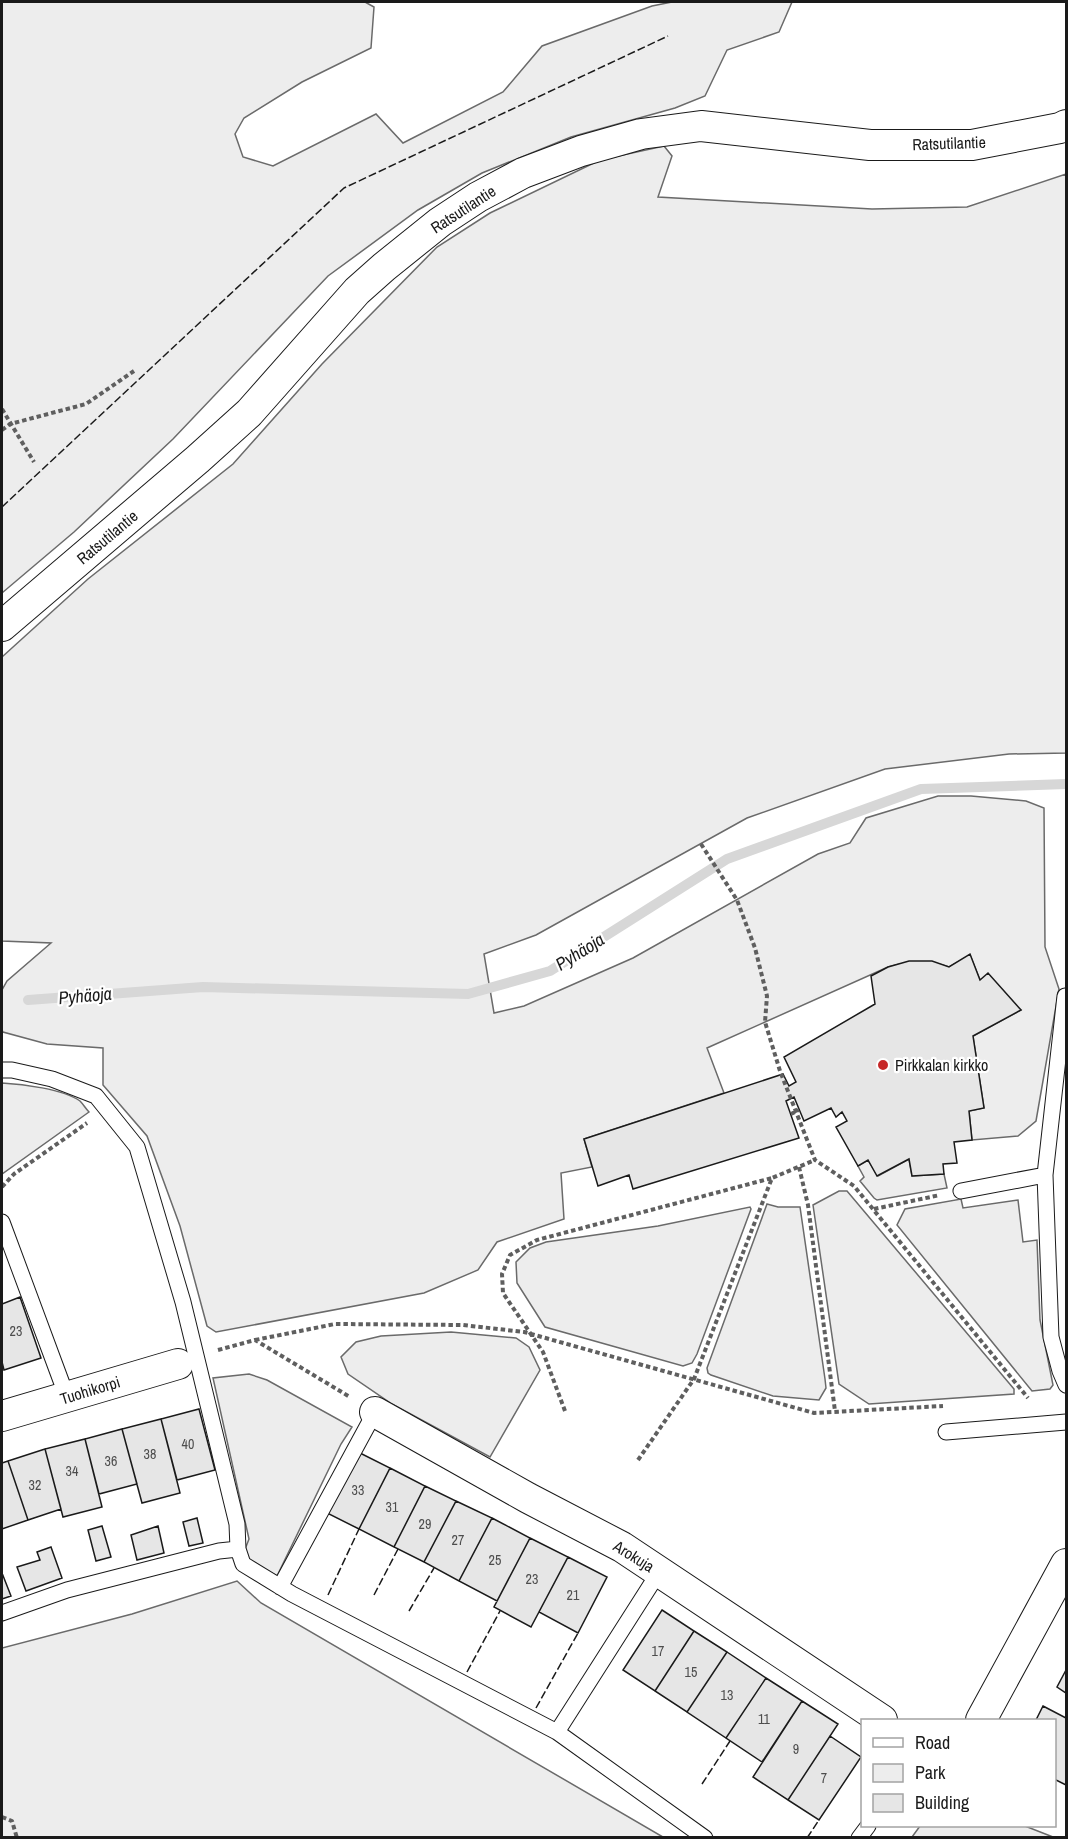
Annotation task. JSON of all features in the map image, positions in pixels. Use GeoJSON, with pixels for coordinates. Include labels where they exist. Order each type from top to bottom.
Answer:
{"type":"FeatureCollection","features":[{"type":"Feature","properties":{"kind":"street","name":"Ratsutilantie"},"geometry":{"type":"LineString","coordinates":[[2,626],[249,413],[357,291],[384,267],[478,197],[523,173],[581,151],[641,134],[701,126],[870,145],[972,145],[1066,125]]}},
{"type":"Feature","properties":{"kind":"street","name":"Tuohikorpi"},"geometry":{"type":"LineString","coordinates":[[2,1416],[187,1360]]}},
{"type":"Feature","properties":{"kind":"street","name":"Arokuja"},"geometry":{"type":"LineString","coordinates":[[375,1412],[528,1498],[622,1547],[880,1719]]}},
{"type":"Feature","properties":{"kind":"street"},"geometry":{"type":"LineString","coordinates":[[982,1719],[1066,1563]]}},
{"type":"Feature","properties":{"kind":"lane"},"geometry":{"type":"LineString","coordinates":[[1065,996],[1045,1175],[1051,1337],[1066,1385]]}},
{"type":"Feature","properties":{"kind":"lane"},"geometry":{"type":"LineString","coordinates":[[2,1070],[52,1079],[96,1096],[137,1147],[187,1360],[237,1524],[238,1549],[243,1564],[280,1587],[557,1732],[705,1838]]}},
{"type":"Feature","properties":{"kind":"lane"},"geometry":{"type":"LineString","coordinates":[[961,1191],[1045,1175]]}},
{"type":"Feature","properties":{"kind":"lane"},"geometry":{"type":"LineString","coordinates":[[2,1222],[67,1396]]}},
{"type":"Feature","properties":{"kind":"lane"},"geometry":{"type":"LineString","coordinates":[[280,1587],[375,1412]]}},
{"type":"Feature","properties":{"kind":"lane"},"geometry":{"type":"LineString","coordinates":[[946,1432],[1066,1422]]}},
{"type":"Feature","properties":{"kind":"lane"},"geometry":{"type":"LineString","coordinates":[[2,1613],[67,1590],[219,1551],[238,1549]]}},
{"type":"Feature","properties":{"kind":"lane"},"geometry":{"type":"LineString","coordinates":[[557,1732],[659,1572]]}},
{"type":"Feature","properties":{"kind":"path"},"geometry":{"type":"LineString","coordinates":[[2,430],[10,424],[86,404],[134,370]]}},
{"type":"Feature","properties":{"kind":"path"},"geometry":{"type":"LineString","coordinates":[[2,409],[34,462]]}},
{"type":"Feature","properties":{"kind":"path"},"geometry":{"type":"LineString","coordinates":[[701,844],[736,900],[755,948],[767,996],[765,1022],[795,1112],[815,1160],[854,1186],[1028,1398]]}},
{"type":"Feature","properties":{"kind":"path"},"geometry":{"type":"LineString","coordinates":[[2,1187],[14,1174],[106,1109]]}},
{"type":"Feature","properties":{"kind":"path"},"geometry":{"type":"LineString","coordinates":[[565,1411],[543,1352],[503,1293],[502,1274],[510,1255],[537,1240],[772,1178],[815,1160]]}},
{"type":"Feature","properties":{"kind":"path"},"geometry":{"type":"LineString","coordinates":[[800,1167],[808,1205],[835,1411]]}},
{"type":"Feature","properties":{"kind":"path"},"geometry":{"type":"LineString","coordinates":[[638,1460],[694,1379],[772,1178]]}},
{"type":"Feature","properties":{"kind":"path"},"geometry":{"type":"LineString","coordinates":[[873,1209],[961,1191]]}},
{"type":"Feature","properties":{"kind":"path"},"geometry":{"type":"LineString","coordinates":[[187,1360],[255,1340],[335,1323],[463,1325],[531,1334],[814,1413],[906,1409]]}},
{"type":"Feature","properties":{"kind":"path"},"geometry":{"type":"LineString","coordinates":[[255,1340],[375,1412]]}},
{"type":"Feature","properties":{"kind":"path"},"geometry":{"type":"LineString","coordinates":[[2,1817],[12,1821],[17,1838]]}},
{"type":"Feature","properties":{"kind":"green space"},"geometry":{"type":"Polygon","coordinates":[[[2,2],[365,2],[374,7],[371,48],[302,82],[244,118],[235,134],[243,157],[273,166],[376,114],[403,143],[503,92],[542,46],[652,6],[672,2],[792,2],[779,32],[727,50],[705,96],[675,108],[571,137],[482,173],[418,210],[328,276],[173,439],[74,532],[2,593],[2,2]]]}},
{"type":"Feature","properties":{"kind":"green space"},"geometry":{"type":"Polygon","coordinates":[[[664,146],[672,156],[658,197],[872,209],[967,207],[1066,174],[1066,753],[1009,754],[885,769],[747,818],[536,935],[484,954],[494,1013],[524,1006],[633,958],[818,854],[850,843],[866,818],[938,796],[971,796],[1026,801],[1044,808],[1045,947],[1059,989],[1036,1121],[1018,1136],[972,1140],[969,1111],[984,1108],[973,1036],[1021,1010],[980,980],[970,955],[949,967],[918,962],[888,967],[707,1048],[724,1093],[584,1139],[592,1167],[561,1173],[564,1219],[497,1242],[478,1270],[424,1293],[216,1332],[207,1326],[180,1226],[147,1136],[103,1085],[103,1048],[47,1044],[2,1030],[2,990],[7,981],[51,943],[2,941],[2,657],[88,579],[233,464],[322,364],[437,247],[490,213],[600,160],[664,146]]]}},
{"type":"Feature","properties":{"kind":"green space"},"geometry":{"type":"Polygon","coordinates":[[[2,1083],[63,1093],[80,1101],[89,1112],[2,1174],[2,1083]]]}},
{"type":"Feature","properties":{"kind":"green space"},"geometry":{"type":"Polygon","coordinates":[[[909,1159],[912,1176],[944,1174],[947,1188],[877,1200],[860,1181],[864,1177],[858,1166],[868,1160],[878,1176],[909,1159]]]}},
{"type":"Feature","properties":{"kind":"green space"},"geometry":{"type":"Polygon","coordinates":[[[839,1191],[847,1191],[1014,1389],[1014,1394],[869,1404],[839,1384],[813,1205],[839,1191]]]}},
{"type":"Feature","properties":{"kind":"green space"},"geometry":{"type":"Polygon","coordinates":[[[961,1199],[963,1208],[1018,1200],[1023,1242],[1037,1240],[1040,1320],[1053,1385],[1050,1389],[1032,1391],[897,1225],[905,1209],[961,1199]]]}},
{"type":"Feature","properties":{"kind":"green space"},"geometry":{"type":"Polygon","coordinates":[[[767,1204],[778,1207],[800,1207],[826,1388],[819,1400],[773,1396],[708,1373],[707,1368],[767,1204]]]}},
{"type":"Feature","properties":{"kind":"green space"},"geometry":{"type":"Polygon","coordinates":[[[750,1207],[697,1354],[692,1363],[683,1366],[545,1327],[517,1283],[516,1262],[530,1248],[546,1242],[658,1226],[750,1207]]]}},
{"type":"Feature","properties":{"kind":"green space"},"geometry":{"type":"Polygon","coordinates":[[[451,1332],[516,1338],[529,1347],[540,1370],[490,1457],[392,1404],[348,1374],[341,1357],[356,1342],[381,1336],[451,1332]]]}},
{"type":"Feature","properties":{"kind":"green space"},"geometry":{"type":"Polygon","coordinates":[[[249,1374],[267,1380],[352,1427],[341,1444],[277,1576],[242,1557],[249,1539],[213,1378],[249,1374]]]}},
{"type":"Feature","properties":{"kind":"green space"},"geometry":{"type":"Polygon","coordinates":[[[237,1581],[261,1603],[663,1837],[2,1837],[2,1648],[132,1614],[237,1581]]]}},
{"type":"Feature","properties":{"kind":"green space"},"geometry":{"type":"Polygon","coordinates":[[[919,1827],[1028,1827],[1053,1837],[912,1837],[919,1827]]]}},
{"type":"Feature","properties":{"kind":"building","name":"Pirkkalan kirkko"},"geometry":{"type":"Polygon","coordinates":[[[970,954],[980,980],[988,973],[1021,1010],[973,1036],[984,1108],[969,1111],[972,1140],[954,1142],[957,1163],[943,1164],[944,1174],[912,1176],[909,1159],[877,1176],[868,1160],[858,1166],[836,1127],[847,1121],[842,1112],[836,1117],[831,1108],[804,1121],[794,1097],[786,1101],[799,1138],[633,1189],[629,1175],[598,1186],[584,1139],[783,1074],[789,1086],[796,1082],[784,1057],[875,1004],[871,976],[888,967],[909,961],[932,961],[949,967],[970,954]]]}},
{"type":"Feature","properties":{"kind":"building"},"geometry":{"type":"Polygon","coordinates":[[[20,1297],[41,1358],[4,1370],[2,1304],[20,1297]]]}},
{"type":"Feature","properties":{"kind":"building"},"geometry":{"type":"Polygon","coordinates":[[[199,1409],[215,1470],[177,1480],[161,1419],[199,1409]]]}},
{"type":"Feature","properties":{"kind":"building"},"geometry":{"type":"Polygon","coordinates":[[[161,1419],[180,1493],[142,1503],[122,1429],[161,1419]]]}},
{"type":"Feature","properties":{"kind":"building"},"geometry":{"type":"Polygon","coordinates":[[[122,1429],[137,1484],[99,1494],[85,1439],[122,1429]]]}},
{"type":"Feature","properties":{"kind":"building"},"geometry":{"type":"Polygon","coordinates":[[[85,1439],[102,1507],[63,1517],[45,1449],[85,1439]]]}},
{"type":"Feature","properties":{"kind":"building"},"geometry":{"type":"Polygon","coordinates":[[[45,1449],[61,1509],[28,1520],[8,1461],[45,1449]]]}},
{"type":"Feature","properties":{"kind":"building"},"geometry":{"type":"Polygon","coordinates":[[[356,1451],[390,1468],[359,1529],[325,1512],[356,1451]]]}},
{"type":"Feature","properties":{"kind":"building"},"geometry":{"type":"Polygon","coordinates":[[[8,1461],[28,1520],[2,1529],[2,1463],[8,1461]]]}},
{"type":"Feature","properties":{"kind":"building"},"geometry":{"type":"Polygon","coordinates":[[[390,1468],[425,1486],[394,1547],[359,1529],[390,1468]]]}},
{"type":"Feature","properties":{"kind":"building"},"geometry":{"type":"Polygon","coordinates":[[[425,1486],[456,1501],[424,1562],[394,1547],[425,1486]]]}},
{"type":"Feature","properties":{"kind":"building"},"geometry":{"type":"Polygon","coordinates":[[[456,1501],[492,1518],[459,1581],[424,1562],[456,1501]]]}},
{"type":"Feature","properties":{"kind":"building"},"geometry":{"type":"Polygon","coordinates":[[[197,1518],[203,1543],[189,1546],[183,1522],[197,1518]]]}},
{"type":"Feature","properties":{"kind":"building"},"geometry":{"type":"Polygon","coordinates":[[[492,1518],[530,1538],[497,1601],[459,1581],[492,1518]]]}},
{"type":"Feature","properties":{"kind":"building"},"geometry":{"type":"Polygon","coordinates":[[[102,1526],[111,1557],[96,1561],[88,1530],[102,1526]]]}},
{"type":"Feature","properties":{"kind":"building"},"geometry":{"type":"Polygon","coordinates":[[[158,1526],[164,1553],[137,1560],[131,1535],[158,1526]]]}},
{"type":"Feature","properties":{"kind":"building"},"geometry":{"type":"Polygon","coordinates":[[[530,1538],[568,1557],[531,1627],[494,1607],[530,1538]]]}},
{"type":"Feature","properties":{"kind":"building"},"geometry":{"type":"Polygon","coordinates":[[[51,1547],[62,1578],[26,1591],[17,1567],[40,1560],[37,1552],[51,1547]]]}},
{"type":"Feature","properties":{"kind":"building"},"geometry":{"type":"Polygon","coordinates":[[[568,1557],[607,1577],[578,1633],[539,1612],[568,1557]]]}},
{"type":"Feature","properties":{"kind":"building"},"geometry":{"type":"Polygon","coordinates":[[[2,1573],[11,1596],[2,1599],[2,1573]]]}},
{"type":"Feature","properties":{"kind":"building"},"geometry":{"type":"Polygon","coordinates":[[[662,1610],[694,1631],[655,1691],[623,1670],[662,1610]]]}},
{"type":"Feature","properties":{"kind":"building"},"geometry":{"type":"Polygon","coordinates":[[[694,1631],[727,1652],[687,1712],[655,1691],[694,1631]]]}},
{"type":"Feature","properties":{"kind":"building"},"geometry":{"type":"Polygon","coordinates":[[[727,1652],[766,1678],[726,1738],[687,1712],[727,1652]]]}},
{"type":"Feature","properties":{"kind":"building"},"geometry":{"type":"Polygon","coordinates":[[[1066,1670],[1066,1693],[1057,1687],[1066,1670]]]}},
{"type":"Feature","properties":{"kind":"building"},"geometry":{"type":"Polygon","coordinates":[[[766,1678],[802,1701],[762,1762],[726,1738],[766,1678]]]}},
{"type":"Feature","properties":{"kind":"building"},"geometry":{"type":"Polygon","coordinates":[[[802,1701],[838,1724],[788,1800],[753,1777],[802,1701]]]}},
{"type":"Feature","properties":{"kind":"building"},"geometry":{"type":"Polygon","coordinates":[[[1043,1706],[1066,1718],[1066,1785],[1056,1780],[1056,1719],[1036,1719],[1043,1706]]]}},
{"type":"Feature","properties":{"kind":"building"},"geometry":{"type":"Polygon","coordinates":[[[830,1736],[861,1757],[819,1820],[788,1800],[830,1736]]]}},
{"type":"Feature","properties":{"kind":"waterway","name":"Pyhäoja"},"geometry":{"type":"LineString","coordinates":[[28,1000],[203,987],[468,994],[550,971],[727,859],[921,789],[1066,784]]}},
{"type":"Feature","properties":{"kind":"fence"},"geometry":{"type":"LineString","coordinates":[[2,507],[344,188],[668,36]]}},
{"type":"Feature","properties":{"kind":"fence"},"geometry":{"type":"LineString","coordinates":[[328,1595],[359,1529]]}},
{"type":"Feature","properties":{"kind":"fence"},"geometry":{"type":"LineString","coordinates":[[374,1595],[398,1549]]}},
{"type":"Feature","properties":{"kind":"fence"},"geometry":{"type":"LineString","coordinates":[[409,1611],[434,1568]]}},
{"type":"Feature","properties":{"kind":"fence"},"geometry":{"type":"LineString","coordinates":[[467,1672],[500,1611]]}},
{"type":"Feature","properties":{"kind":"fence"},"geometry":{"type":"LineString","coordinates":[[536,1708],[578,1633]]}},
{"type":"Feature","properties":{"kind":"fence"},"geometry":{"type":"LineString","coordinates":[[702,1784],[730,1741]]}},
{"type":"Feature","properties":{"kind":"fence"},"geometry":{"type":"LineString","coordinates":[[807,1838],[819,1820]]}},
{"type":"Feature","properties":{"kind":"place","name":"Pirkkalan kirkko"},"geometry":{"type":"Point","coordinates":[883,1065]}}]}
